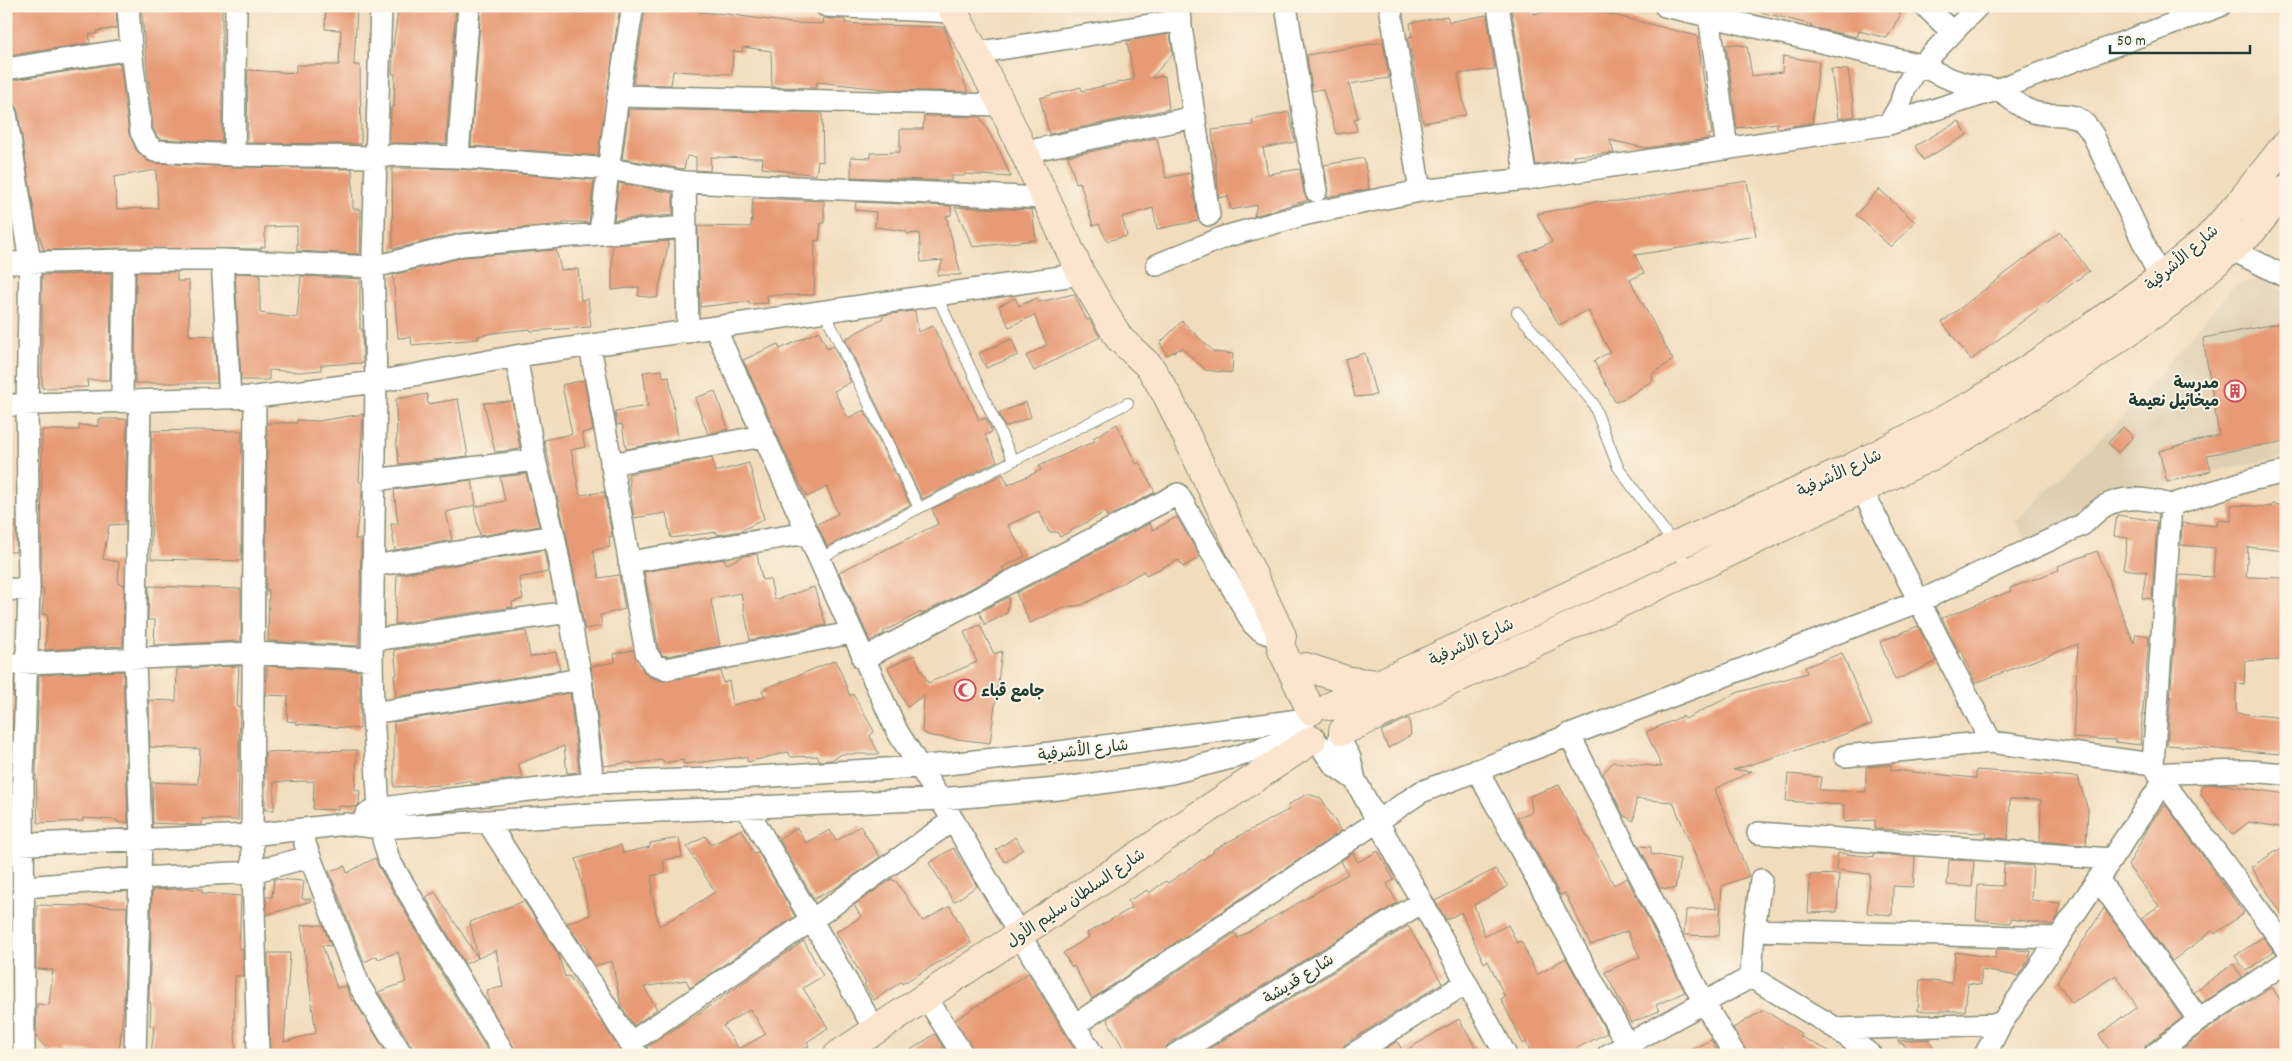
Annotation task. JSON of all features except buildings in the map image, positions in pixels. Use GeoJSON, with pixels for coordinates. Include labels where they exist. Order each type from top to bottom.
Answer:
{"type":"FeatureCollection","features":[{"type":"Feature","properties":{"kind":"street"},"geometry":{"type":"LineString","coordinates":[[128,6],[141,132],[147,144],[155,151],[234,155],[458,157],[609,169],[685,182],[1046,198]]}},
{"type":"Feature","properties":{"kind":"street"},"geometry":{"type":"LineString","coordinates":[[234,155],[236,6]]}},
{"type":"Feature","properties":{"kind":"street"},"geometry":{"type":"LineString","coordinates":[[381,6],[374,267],[376,382],[372,650],[372,713],[380,819],[389,860],[505,1055]]}},
{"type":"Feature","properties":{"kind":"street"},"geometry":{"type":"LineString","coordinates":[[458,157],[469,6]]}},
{"type":"Feature","properties":{"kind":"street"},"geometry":{"type":"LineString","coordinates":[[600,232],[618,96],[633,6]]}},
{"type":"Feature","properties":{"kind":"street"},"geometry":{"type":"LineString","coordinates":[[826,6],[952,9],[1002,105],[1081,274],[1119,338],[1150,367],[1160,382],[1282,636],[1280,640],[1282,650],[1321,725],[1350,758],[1355,780],[1506,1055]]}},
{"type":"Feature","properties":{"kind":"street"},"geometry":{"type":"LineString","coordinates":[[1286,6],[1316,191]]}},
{"type":"Feature","properties":{"kind":"street"},"geometry":{"type":"LineString","coordinates":[[1390,6],[1420,191]]}},
{"type":"Feature","properties":{"kind":"street"},"geometry":{"type":"LineString","coordinates":[[1498,6],[1526,180]]}},
{"type":"Feature","properties":{"kind":"street"},"geometry":{"type":"LineString","coordinates":[[1665,6],[1709,15],[1735,13],[1921,65],[1954,81],[1996,90],[2033,112],[2073,116],[2088,126],[2160,278]]}},
{"type":"Feature","properties":{"kind":"street"},"geometry":{"type":"LineString","coordinates":[[1925,6],[1952,32]]}},
{"type":"Feature","properties":{"kind":"street"},"geometry":{"type":"LineString","coordinates":[[1890,124],[1900,105],[1908,81],[1978,6]]}},
{"type":"Feature","properties":{"kind":"street"},"geometry":{"type":"LineString","coordinates":[[1158,264],[1233,234],[1307,214],[1420,191],[1526,180],[1890,124],[1996,90],[2220,6]]}},
{"type":"Feature","properties":{"kind":"street"},"geometry":{"type":"LineString","coordinates":[[975,53],[1180,13],[1209,215]]}},
{"type":"Feature","properties":{"kind":"street"},"geometry":{"type":"LineString","coordinates":[[1709,15],[1727,149]]}},
{"type":"Feature","properties":{"kind":"street"},"geometry":{"type":"LineString","coordinates":[[6,69],[131,49]]}},
{"type":"Feature","properties":{"kind":"street"},"geometry":{"type":"LineString","coordinates":[[618,96],[1002,105]]}},
{"type":"Feature","properties":{"kind":"street"},"geometry":{"type":"LineString","coordinates":[[6,114],[8,136],[30,262],[27,405],[30,590],[16,663],[15,760],[15,844],[24,887],[24,1055]]}},
{"type":"Feature","properties":{"kind":"street"},"geometry":{"type":"LineString","coordinates":[[1024,152],[1195,117]]}},
{"type":"Feature","properties":{"kind":"street","name":"شارع الأشرفية"},"geometry":{"type":"LineString","coordinates":[[380,819],[487,821],[593,814],[939,799],[1058,789],[1171,773],[1236,757],[1321,725],[1690,571],[1857,479],[2092,327],[2160,278],[2208,238],[2240,202],[2286,144]]}},
{"type":"Feature","properties":{"kind":"street"},"geometry":{"type":"LineString","coordinates":[[685,182],[688,332]]}},
{"type":"Feature","properties":{"kind":"street","name":"شارع الأشرفية"},"geometry":{"type":"LineString","coordinates":[[380,819],[475,795],[593,783],[739,778],[918,767],[1321,725],[1378,684],[1675,546],[1857,479],[1936,454],[2078,367],[2172,301],[2252,230],[2286,189]]}},
{"type":"Feature","properties":{"kind":"street"},"geometry":{"type":"LineString","coordinates":[[6,263],[222,260],[374,267],[462,245],[600,232],[686,227]]}},
{"type":"Feature","properties":{"kind":"street"},"geometry":{"type":"LineString","coordinates":[[2208,238],[2286,277]]}},
{"type":"Feature","properties":{"kind":"street"},"geometry":{"type":"LineString","coordinates":[[124,260],[131,401],[135,658],[141,839],[135,1055]]}},
{"type":"Feature","properties":{"kind":"street"},"geometry":{"type":"LineString","coordinates":[[222,260],[230,398]]}},
{"type":"Feature","properties":{"kind":"street"},"geometry":{"type":"LineString","coordinates":[[6,405],[255,397],[376,382],[516,356],[1081,274]]}},
{"type":"Feature","properties":{"kind":"street"},"geometry":{"type":"LineString","coordinates":[[715,328],[851,633],[897,731],[953,820],[1019,934],[1093,1055]]}},
{"type":"Feature","properties":{"kind":"street"},"geometry":{"type":"LineString","coordinates":[[590,346],[646,652],[654,665],[666,669],[851,633]]}},
{"type":"Feature","properties":{"kind":"street"},"geometry":{"type":"LineString","coordinates":[[516,356],[535,460],[554,536],[569,612],[581,679],[593,783]]}},
{"type":"Feature","properties":{"kind":"street"},"geometry":{"type":"LineString","coordinates":[[255,397],[252,872],[258,1055]]}},
{"type":"Feature","properties":{"kind":"street"},"geometry":{"type":"LineString","coordinates":[[611,464],[763,436]]}},
{"type":"Feature","properties":{"kind":"street"},"geometry":{"type":"LineString","coordinates":[[374,480],[535,460]]}},
{"type":"Feature","properties":{"kind":"street"},"geometry":{"type":"LineString","coordinates":[[1075,1025],[1421,792],[1920,601],[2082,525],[2104,507],[2125,500],[2144,497],[2171,505],[2250,480],[2286,472]]}},
{"type":"Feature","properties":{"kind":"street"},"geometry":{"type":"LineString","coordinates":[[1857,479],[1991,742]]}},
{"type":"Feature","properties":{"kind":"street"},"geometry":{"type":"LineString","coordinates":[[863,659],[1178,494],[1253,624],[1259,631],[1268,635],[1291,639],[1306,667],[1321,725]]}},
{"type":"Feature","properties":{"kind":"street"},"geometry":{"type":"LineString","coordinates":[[1985,1055],[2002,1024],[2111,859],[2158,773],[2171,505]]}},
{"type":"Feature","properties":{"kind":"street"},"geometry":{"type":"LineString","coordinates":[[629,562],[807,533]]}},
{"type":"Feature","properties":{"kind":"street"},"geometry":{"type":"LineString","coordinates":[[373,566],[554,536]]}},
{"type":"Feature","properties":{"kind":"street"},"geometry":{"type":"LineString","coordinates":[[6,589],[30,590]]}},
{"type":"Feature","properties":{"kind":"street"},"geometry":{"type":"LineString","coordinates":[[16,663],[254,652],[372,650],[569,612]]}},
{"type":"Feature","properties":{"kind":"street"},"geometry":{"type":"LineString","coordinates":[[1306,667],[1349,681],[1378,684]]}},
{"type":"Feature","properties":{"kind":"street"},"geometry":{"type":"LineString","coordinates":[[372,713],[581,679]]}},
{"type":"Feature","properties":{"kind":"street","name":"شارع السلطان سليم الأول"},"geometry":{"type":"LineString","coordinates":[[838,1055],[1019,934],[1321,725]]}},
{"type":"Feature","properties":{"kind":"street"},"geometry":{"type":"LineString","coordinates":[[1569,734],[1704,1003],[1735,1055]]}},
{"type":"Feature","properties":{"kind":"street"},"geometry":{"type":"LineString","coordinates":[[1845,756],[1991,742],[2158,773],[2248,771],[2286,774]]}},
{"type":"Feature","properties":{"kind":"street"},"geometry":{"type":"LineString","coordinates":[[1477,770],[1630,1050]]}},
{"type":"Feature","properties":{"kind":"street"},"geometry":{"type":"LineString","coordinates":[[2158,773],[2286,947]]}},
{"type":"Feature","properties":{"kind":"street"},"geometry":{"type":"LineString","coordinates":[[746,807],[875,1030]]}},
{"type":"Feature","properties":{"kind":"street"},"geometry":{"type":"LineString","coordinates":[[15,844],[252,835],[380,819]]}},
{"type":"Feature","properties":{"kind":"street"},"geometry":{"type":"LineString","coordinates":[[487,821],[634,1049],[953,820]]}},
{"type":"Feature","properties":{"kind":"street"},"geometry":{"type":"LineString","coordinates":[[299,830],[360,985],[402,1055]]}},
{"type":"Feature","properties":{"kind":"street"},"geometry":{"type":"LineString","coordinates":[[1758,833],[2111,859]]}},
{"type":"Feature","properties":{"kind":"street"},"geometry":{"type":"LineString","coordinates":[[24,887],[252,872],[310,856]]}},
{"type":"Feature","properties":{"kind":"street"},"geometry":{"type":"LineString","coordinates":[[2098,879],[2199,1020]]}},
{"type":"Feature","properties":{"kind":"street"},"geometry":{"type":"LineString","coordinates":[[1752,977],[1754,930],[1761,880]]}},
{"type":"Feature","properties":{"kind":"street","name":"شارع قديشة"},"geometry":{"type":"LineString","coordinates":[[1175,1055],[1422,902]]}},
{"type":"Feature","properties":{"kind":"street"},"geometry":{"type":"LineString","coordinates":[[1754,930],[2059,938]]}},
{"type":"Feature","properties":{"kind":"street"},"geometry":{"type":"LineString","coordinates":[[2154,1055],[2199,1020],[2286,962]]}},
{"type":"Feature","properties":{"kind":"street"},"geometry":{"type":"LineString","coordinates":[[1608,1055],[1630,1050],[1704,1003],[1752,977]]}},
{"type":"Feature","properties":{"kind":"street"},"geometry":{"type":"LineString","coordinates":[[1752,977],[1837,1029],[1871,1055]]}},
{"type":"Feature","properties":{"kind":"street"},"geometry":{"type":"LineString","coordinates":[[1352,1055],[1466,983]]}},
{"type":"Feature","properties":{"kind":"street"},"geometry":{"type":"LineString","coordinates":[[926,997],[963,1055]]}},
{"type":"Feature","properties":{"kind":"street"},"geometry":{"type":"LineString","coordinates":[[1837,1029],[2002,1024]]}},
{"type":"Feature","properties":{"kind":"lane"},"geometry":{"type":"LineString","coordinates":[[936,294],[1013,460]]}},
{"type":"Feature","properties":{"kind":"lane"},"geometry":{"type":"LineString","coordinates":[[824,311],[919,508]]}},
{"type":"Feature","properties":{"kind":"lane"},"geometry":{"type":"LineString","coordinates":[[1517,312],[1593,403],[1618,467],[1675,546],[1690,571]]}},
{"type":"Feature","properties":{"kind":"lane"},"geometry":{"type":"LineString","coordinates":[[818,559],[1128,403]]}},
{"type":"Feature","properties":{"kind":"shaded area"},"geometry":{"type":"Polygon","coordinates":[[[2263,279],[2286,293],[2286,457],[2211,471],[2114,505],[2027,545],[2016,521],[2124,416],[2234,285],[2263,279]]]}},
{"type":"Feature","properties":{"kind":"place","name":"مدرسة ميخائيل نعيمة"},"geometry":{"type":"Point","coordinates":[2235,391]}},
{"type":"Feature","properties":{"kind":"place","name":"جامع قباء"},"geometry":{"type":"Point","coordinates":[965,690]}}]}
